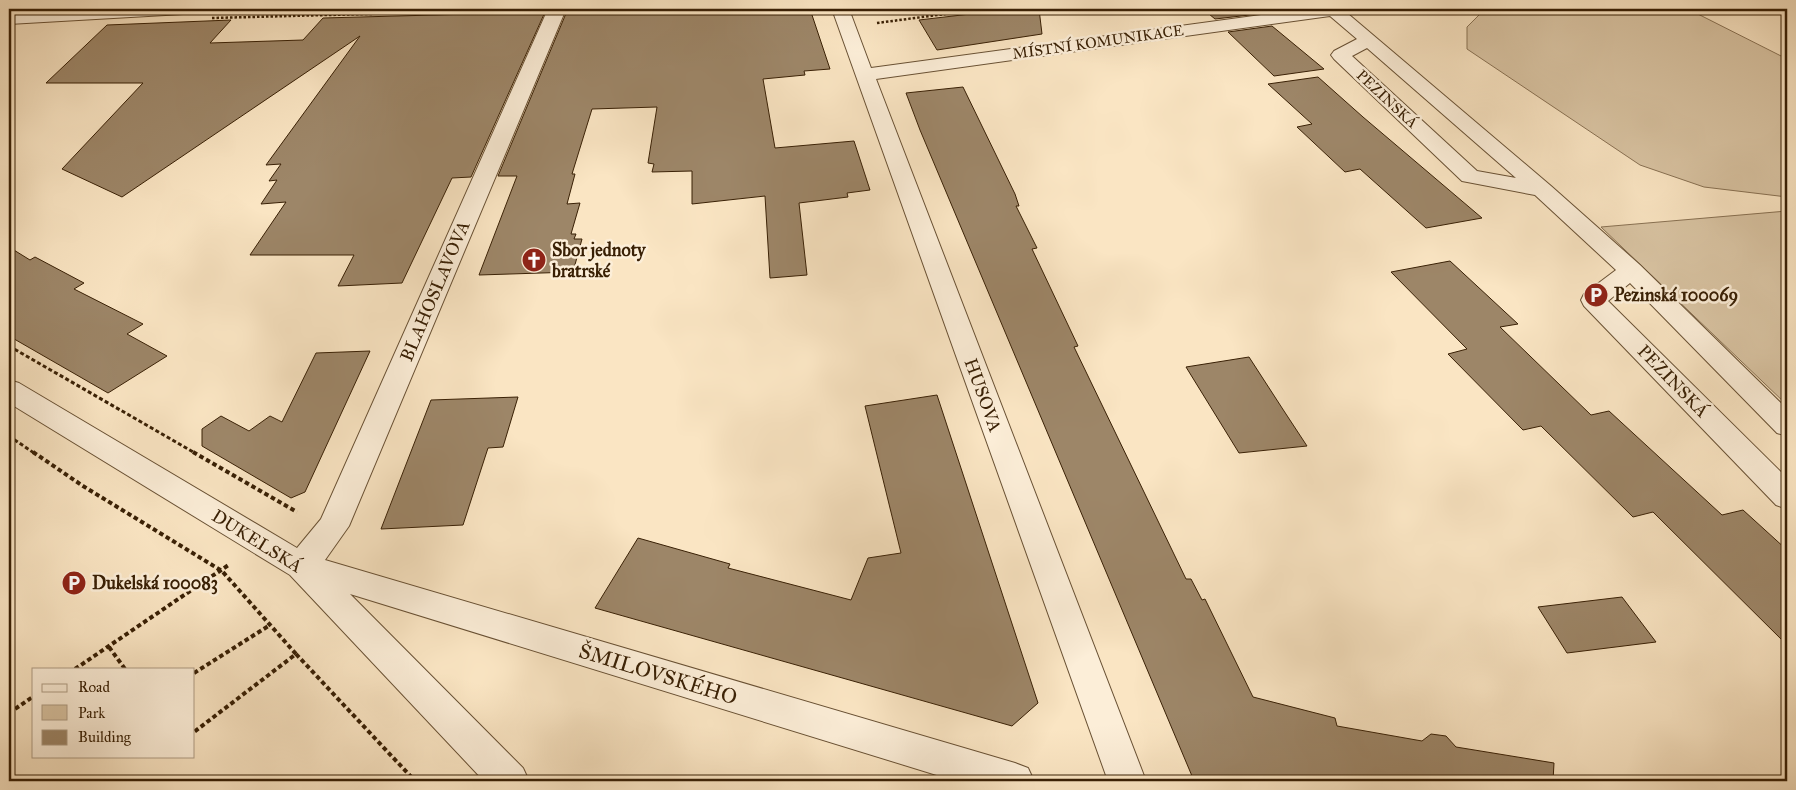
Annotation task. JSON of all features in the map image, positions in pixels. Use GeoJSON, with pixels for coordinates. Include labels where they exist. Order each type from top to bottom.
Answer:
{"type":"FeatureCollection","features":[{"type":"Feature","properties":{"kind":"street"},"geometry":{"type":"LineString","coordinates":[[9,19],[98,11],[182,9]]}},
{"type":"Feature","properties":{"kind":"street","name":"BLAHOSLAVOVA"},"geometry":{"type":"LineString","coordinates":[[301,566],[333,526],[557,9]]}},
{"type":"Feature","properties":{"kind":"street","name":"HUSOVA"},"geometry":{"type":"LineString","coordinates":[[840,9],[1126,781]]}},
{"type":"Feature","properties":{"kind":"street","name":"MÍSTNÍ KOMUNIKACE"},"geometry":{"type":"LineString","coordinates":[[864,75],[1335,9]]}},
{"type":"Feature","properties":{"kind":"street","name":"PEZINSKÁ"},"geometry":{"type":"LineString","coordinates":[[1335,9],[1632,270],[1787,426]]}},
{"type":"Feature","properties":{"kind":"street","name":"PEZINSKÁ"},"geometry":{"type":"LineString","coordinates":[[1369,40],[1340,56],[1470,176],[1542,190]]}},
{"type":"Feature","properties":{"kind":"street","name":"PEZINSKÁ"},"geometry":{"type":"LineString","coordinates":[[1632,270],[1593,300],[1787,497]]}},
{"type":"Feature","properties":{"kind":"street","name":"DUKELSKÁ"},"geometry":{"type":"LineString","coordinates":[[9,390],[301,566],[510,781]]}},
{"type":"Feature","properties":{"kind":"street","name":"ŠMILOVSKÉHO"},"geometry":{"type":"LineString","coordinates":[[301,566],[1015,781]]}},
{"type":"Feature","properties":{"kind":"path"},"geometry":{"type":"LineString","coordinates":[[212,18],[557,9]]}},
{"type":"Feature","properties":{"kind":"path"},"geometry":{"type":"LineString","coordinates":[[875,23],[983,9]]}},
{"type":"Feature","properties":{"kind":"path"},"geometry":{"type":"LineString","coordinates":[[9,346],[292,510],[333,526]]}},
{"type":"Feature","properties":{"kind":"path"},"geometry":{"type":"LineString","coordinates":[[9,436],[83,486],[222,571],[296,654],[415,781]]}},
{"type":"Feature","properties":{"kind":"path"},"geometry":{"type":"LineString","coordinates":[[77,668],[222,571]]}},
{"type":"Feature","properties":{"kind":"path"},"geometry":{"type":"LineString","coordinates":[[195,672],[270,625]]}},
{"type":"Feature","properties":{"kind":"path"},"geometry":{"type":"LineString","coordinates":[[109,647],[124,668]]}},
{"type":"Feature","properties":{"kind":"path"},"geometry":{"type":"LineString","coordinates":[[195,731],[296,654]]}},
{"type":"Feature","properties":{"kind":"path"},"geometry":{"type":"LineString","coordinates":[[9,713],[32,697]]}},
{"type":"Feature","properties":{"kind":"green space"},"geometry":{"type":"Polygon","coordinates":[[[1496,9],[1688,9],[1787,59],[1787,197],[1704,187],[1640,165],[1467,49],[1467,27],[1481,13],[1496,9]]]}},
{"type":"Feature","properties":{"kind":"green space"},"geometry":{"type":"Polygon","coordinates":[[[1787,211],[1787,405],[1601,227],[1787,211]]]}},
{"type":"Feature","properties":{"kind":"building"},"geometry":{"type":"Polygon","coordinates":[[[622,9],[810,9],[830,69],[804,71],[805,75],[763,79],[775,148],[854,141],[870,190],[847,193],[848,197],[799,203],[807,275],[770,278],[765,196],[692,204],[692,171],[652,172],[654,164],[648,163],[657,107],[592,109],[572,174],[575,174],[567,204],[580,203],[571,234],[576,234],[574,239],[582,239],[573,272],[479,275],[517,176],[498,176],[567,11],[622,9]]]}},
{"type":"Feature","properties":{"kind":"building"},"geometry":{"type":"Polygon","coordinates":[[[1013,9],[1039,9],[1042,34],[937,50],[919,20],[1013,9]]]}},
{"type":"Feature","properties":{"kind":"building"},"geometry":{"type":"Polygon","coordinates":[[[1203,9],[1252,9],[1258,14],[1215,19],[1203,9]]]}},
{"type":"Feature","properties":{"kind":"building"},"geometry":{"type":"Polygon","coordinates":[[[545,12],[471,177],[452,178],[402,283],[338,286],[354,255],[250,255],[286,202],[261,204],[277,180],[269,181],[281,164],[266,165],[360,36],[122,197],[62,169],[143,83],[46,83],[107,25],[231,20],[210,43],[303,40],[323,18],[545,12]]]}},
{"type":"Feature","properties":{"kind":"building"},"geometry":{"type":"Polygon","coordinates":[[[1272,26],[1324,69],[1274,76],[1228,32],[1272,26]]]}},
{"type":"Feature","properties":{"kind":"building"},"geometry":{"type":"Polygon","coordinates":[[[1318,77],[1482,218],[1426,228],[1360,169],[1345,172],[1297,127],[1312,124],[1268,84],[1318,77]]]}},
{"type":"Feature","properties":{"kind":"building"},"geometry":{"type":"Polygon","coordinates":[[[963,87],[1015,194],[1019,206],[1016,206],[1037,248],[1032,249],[1078,346],[1074,347],[1186,579],[1191,579],[1202,600],[1205,599],[1253,697],[1335,718],[1337,726],[1422,741],[1431,734],[1446,736],[1456,747],[1554,763],[1553,781],[1217,781],[1192,776],[906,93],[963,87]]]}},
{"type":"Feature","properties":{"kind":"building"},"geometry":{"type":"Polygon","coordinates":[[[9,247],[30,260],[35,257],[84,283],[74,289],[143,324],[127,334],[167,356],[108,393],[9,336],[9,247]]]}},
{"type":"Feature","properties":{"kind":"building"},"geometry":{"type":"Polygon","coordinates":[[[1450,261],[1518,324],[1500,327],[1591,415],[1609,411],[1722,515],[1743,510],[1787,550],[1787,645],[1653,512],[1633,517],[1541,426],[1523,430],[1448,354],[1467,349],[1391,272],[1450,261]]]}},
{"type":"Feature","properties":{"kind":"building"},"geometry":{"type":"Polygon","coordinates":[[[370,351],[305,492],[291,498],[202,446],[202,429],[221,416],[249,431],[270,416],[282,422],[316,353],[370,351]]]}},
{"type":"Feature","properties":{"kind":"building"},"geometry":{"type":"Polygon","coordinates":[[[1249,357],[1307,446],[1239,453],[1186,367],[1249,357]]]}},
{"type":"Feature","properties":{"kind":"building"},"geometry":{"type":"Polygon","coordinates":[[[937,395],[1038,703],[1012,726],[595,608],[638,538],[730,564],[728,568],[851,600],[868,558],[901,553],[865,406],[937,395]]]}},
{"type":"Feature","properties":{"kind":"building"},"geometry":{"type":"Polygon","coordinates":[[[518,397],[503,447],[488,448],[463,525],[381,529],[431,400],[518,397]]]}},
{"type":"Feature","properties":{"kind":"building"},"geometry":{"type":"Polygon","coordinates":[[[1622,597],[1656,642],[1567,653],[1538,607],[1622,597]]]}},
{"type":"Feature","properties":{"kind":"place","name":"Sbor jednoty bratrské"},"geometry":{"type":"Point","coordinates":[534,260]}},
{"type":"Feature","properties":{"kind":"place","name":"Pezinská 100069"},"geometry":{"type":"Point","coordinates":[1596,295]}},
{"type":"Feature","properties":{"kind":"place","name":"Dukelská 100083"},"geometry":{"type":"Point","coordinates":[74,583]}}]}
